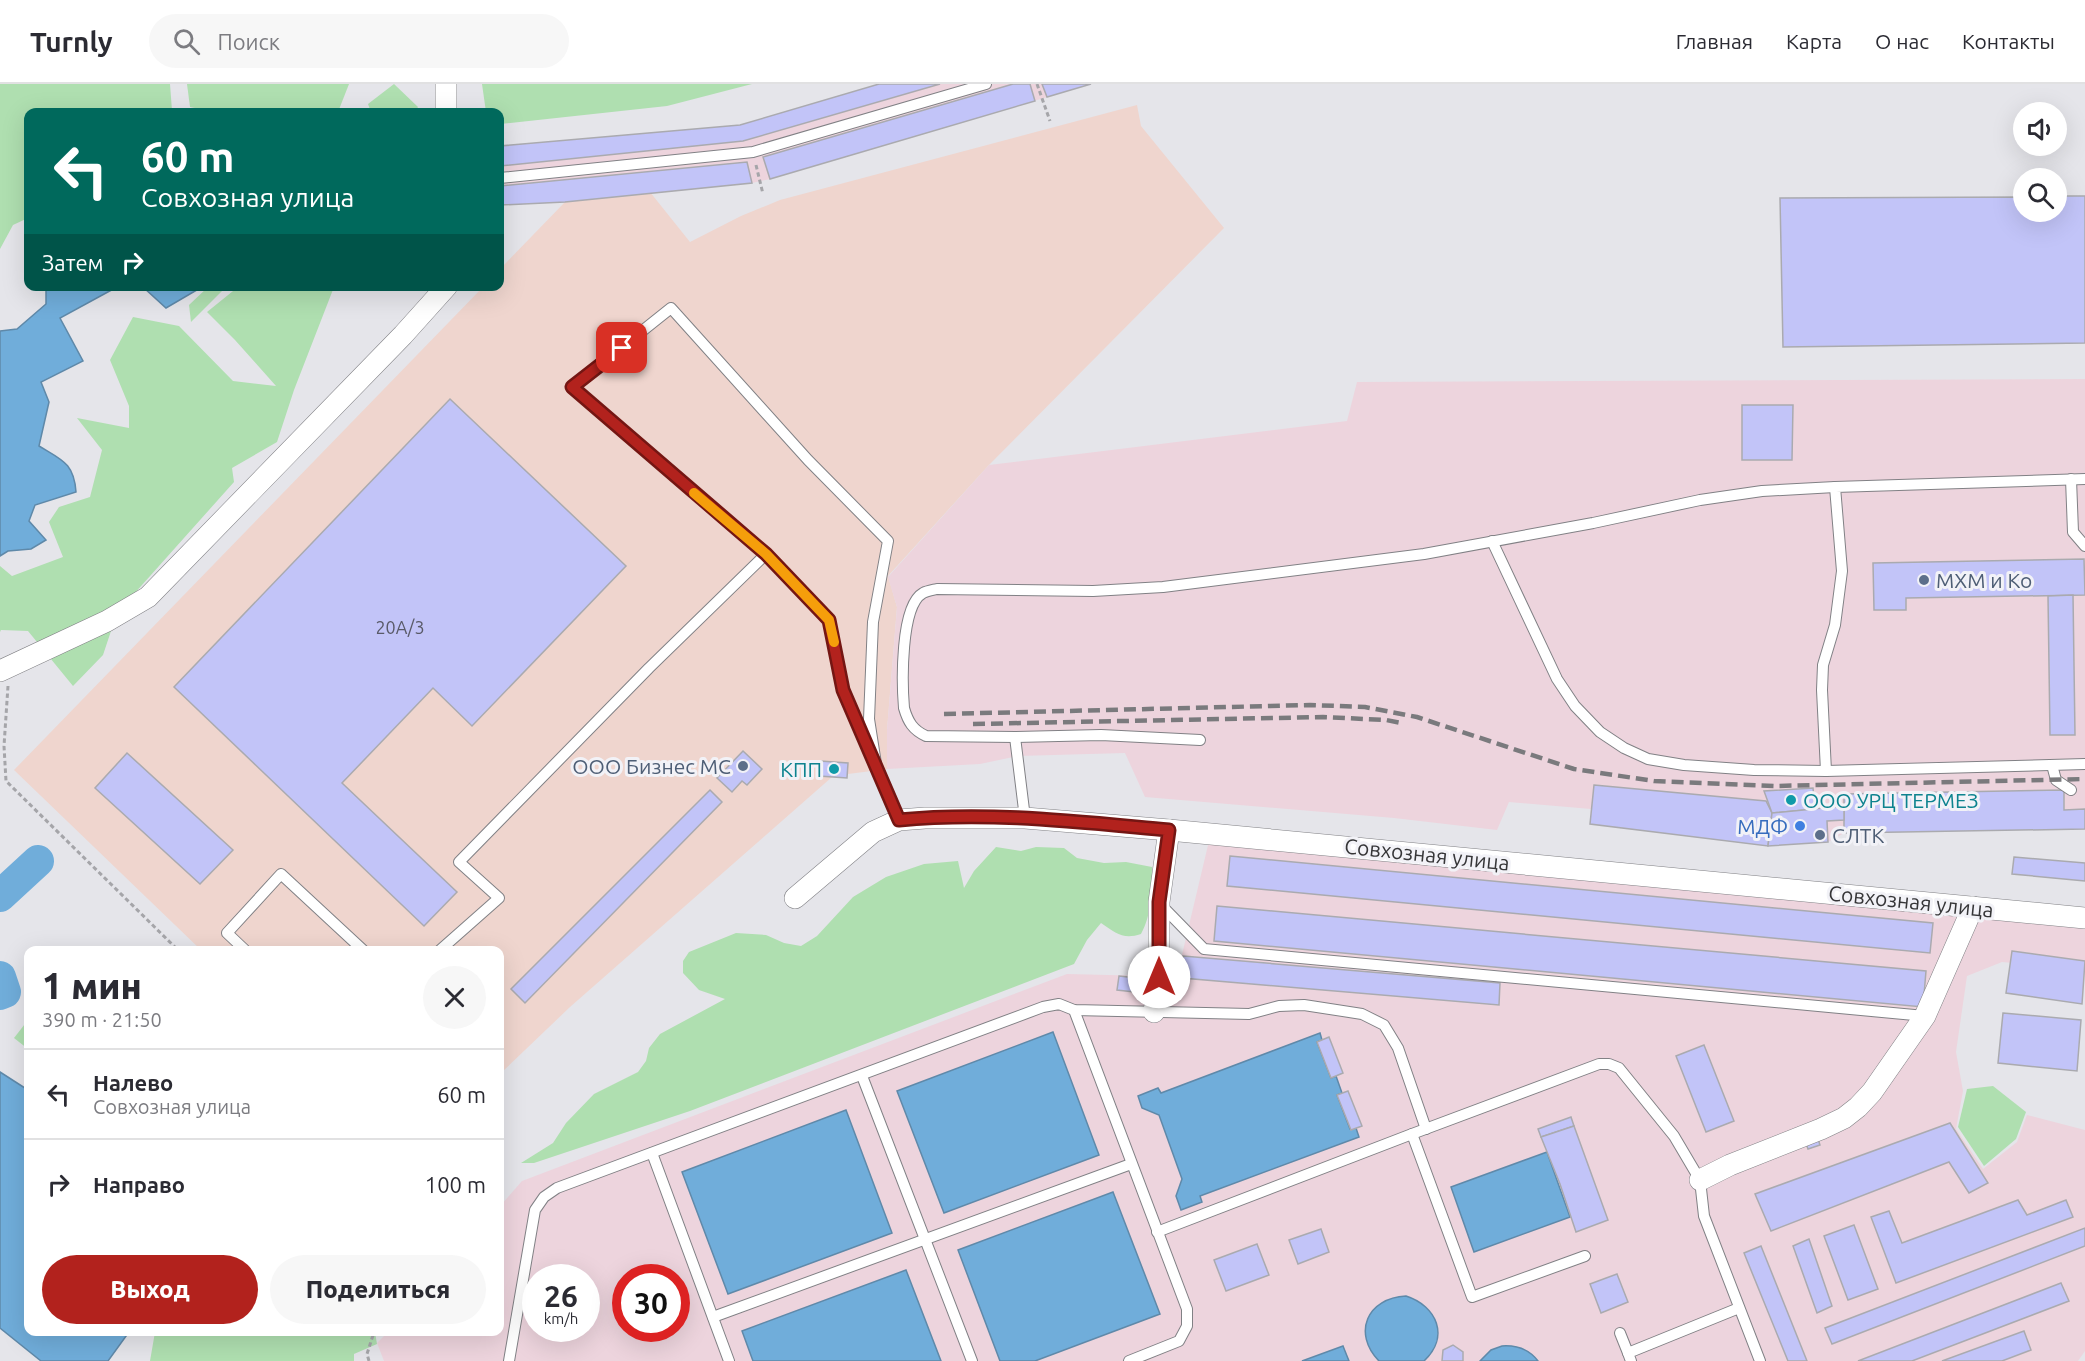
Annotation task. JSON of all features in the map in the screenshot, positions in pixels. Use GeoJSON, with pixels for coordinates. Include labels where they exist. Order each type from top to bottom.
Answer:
{"type":"FeatureCollection","features":[{"type":"Feature","properties":{"kind":"street"},"geometry":{"type":"LineString","coordinates":[[446,84],[446,108]]}},
{"type":"Feature","properties":{"kind":"street"},"geometry":{"type":"LineString","coordinates":[[5,668],[107,621],[147,597],[395,344],[443,291]]}},
{"type":"Feature","properties":{"kind":"street","name":"Совхозная улица"},"geometry":{"type":"LineString","coordinates":[[795,898],[873,832],[899,820],[1025,818],[2085,918]]}},
{"type":"Feature","properties":{"kind":"street"},"geometry":{"type":"LineString","coordinates":[[1154,1012],[1159,977],[1159,902],[1169,830]]}},
{"type":"Feature","properties":{"kind":"street"},"geometry":{"type":"LineString","coordinates":[[1700,1180],[1730,1164],[1844,1118],[1858,1107],[1872,1092],[1925,1016],[1972,907]]}},
{"type":"Feature","properties":{"kind":"lane"},"geometry":{"type":"LineString","coordinates":[[504,178],[753,152],[986,84]]}},
{"type":"Feature","properties":{"kind":"lane"},"geometry":{"type":"LineString","coordinates":[[877,770],[869,719],[873,633],[888,541],[808,460],[671,308],[572,387],[766,554],[829,620],[843,690],[877,770],[899,820]]}},
{"type":"Feature","properties":{"kind":"lane"},"geometry":{"type":"LineString","coordinates":[[2071,479],[2073,532],[2085,546]]}},
{"type":"Feature","properties":{"kind":"lane"},"geometry":{"type":"LineString","coordinates":[[1200,740],[1101,735],[927,736],[915,730],[907,719],[903,694],[906,632],[914,602],[923,593],[937,589],[1093,591],[1163,588],[1412,555],[1593,523],[1700,500],[1762,492],[1836,487],[2085,479]]}},
{"type":"Feature","properties":{"kind":"lane"},"geometry":{"type":"LineString","coordinates":[[1826,771],[1823,665],[1835,625],[1842,571],[1836,487]]}},
{"type":"Feature","properties":{"kind":"lane"},"geometry":{"type":"LineString","coordinates":[[1492,541],[1557,679],[1575,706],[1600,732],[1624,748],[1648,759],[1684,765],[1754,770],[1826,771],[2085,764]]}},
{"type":"Feature","properties":{"kind":"lane"},"geometry":{"type":"LineString","coordinates":[[445,946],[499,898],[459,862],[649,668],[766,554]]}},
{"type":"Feature","properties":{"kind":"lane"},"geometry":{"type":"LineString","coordinates":[[1016,737],[1025,818]]}},
{"type":"Feature","properties":{"kind":"lane"},"geometry":{"type":"LineString","coordinates":[[2052,765],[2056,780],[2071,790]]}},
{"type":"Feature","properties":{"kind":"lane"},"geometry":{"type":"LineString","coordinates":[[241,946],[227,933],[281,874],[359,946]]}},
{"type":"Feature","properties":{"kind":"lane"},"geometry":{"type":"LineString","coordinates":[[1159,902],[1204,950],[1925,1016]]}},
{"type":"Feature","properties":{"kind":"lane"},"geometry":{"type":"LineString","coordinates":[[509,1361],[535,1210],[544,1197],[557,1188],[1043,1007],[1059,1004],[1074,1010],[1249,1014],[1279,1006],[1304,1005],[1362,1014],[1384,1025],[1398,1048],[1426,1129]]}},
{"type":"Feature","properties":{"kind":"lane"},"geometry":{"type":"LineString","coordinates":[[1074,1010],[1187,1309],[1187,1326],[1179,1341],[1129,1361]]}},
{"type":"Feature","properties":{"kind":"lane"},"geometry":{"type":"LineString","coordinates":[[1157,1232],[1587,1068],[1609,1064],[1619,1068],[1626,1075],[1660,1117],[1687,1156],[1700,1180],[1704,1216],[1760,1361]]}},
{"type":"Feature","properties":{"kind":"lane"},"geometry":{"type":"LineString","coordinates":[[862,1076],[972,1361]]}},
{"type":"Feature","properties":{"kind":"lane"},"geometry":{"type":"LineString","coordinates":[[1412,1134],[1472,1297],[1585,1256]]}},
{"type":"Feature","properties":{"kind":"lane"},"geometry":{"type":"LineString","coordinates":[[652,1153],[729,1361]]}},
{"type":"Feature","properties":{"kind":"lane"},"geometry":{"type":"LineString","coordinates":[[713,1317],[1131,1164]]}},
{"type":"Feature","properties":{"kind":"lane"},"geometry":{"type":"LineString","coordinates":[[1620,1333],[1629,1357],[1739,1308]]}},
{"type":"Feature","properties":{"kind":"path"},"geometry":{"type":"LineString","coordinates":[[1037,84],[1050,121]]}},
{"type":"Feature","properties":{"kind":"path"},"geometry":{"type":"LineString","coordinates":[[753,152],[763,194]]}},
{"type":"Feature","properties":{"kind":"path"},"geometry":{"type":"LineString","coordinates":[[5,668],[2,746],[6,781],[174,946]]}},
{"type":"Feature","properties":{"kind":"path"},"geometry":{"type":"LineString","coordinates":[[369,1361],[368,1354],[373,1336]]}},
{"type":"Feature","properties":{"kind":"shaded area"},"geometry":{"type":"Polygon","coordinates":[[[879,84],[1091,84],[752,183],[565,202],[504,205],[504,146],[740,125],[879,84]]]}},
{"type":"Feature","properties":{"kind":"shaded area"},"geometry":{"type":"Polygon","coordinates":[[[1137,105],[1141,126],[1224,228],[989,465],[888,576],[897,607],[887,730],[887,769],[848,774],[847,778],[832,777],[570,1007],[504,1070],[504,946],[197,946],[14,770],[479,291],[504,291],[504,265],[565,202],[650,192],[690,242],[741,216],[780,200],[1137,105]]]}},
{"type":"Feature","properties":{"kind":"shaded area"},"geometry":{"type":"Polygon","coordinates":[[[2085,379],[2085,828],[1844,833],[1828,842],[1768,846],[1590,824],[1591,809],[1509,802],[1497,830],[1394,818],[1145,797],[1125,753],[1018,756],[980,764],[887,769],[887,730],[897,607],[888,577],[989,465],[1347,421],[1357,382],[2085,379]]]}},
{"type":"Feature","properties":{"kind":"shaded area"},"geometry":{"type":"Polygon","coordinates":[[[1209,841],[2085,927],[2085,970],[2002,962],[1967,976],[1956,1052],[1963,1091],[1956,1129],[1983,1169],[2017,1142],[2027,1115],[2085,1130],[2085,1351],[2078,1361],[384,1361],[377,1343],[384,1336],[504,1336],[504,1201],[522,1181],[1067,974],[1150,976],[1176,980],[1209,841]]]}},
{"type":"Feature","properties":{"kind":"green space"},"geometry":{"type":"Polygon","coordinates":[[[0,84],[170,84],[172,108],[24,108],[24,220],[13,225],[0,249],[0,84]]]}},
{"type":"Feature","properties":{"kind":"green space"},"geometry":{"type":"Polygon","coordinates":[[[187,84],[349,84],[340,108],[190,107],[187,84]]]}},
{"type":"Feature","properties":{"kind":"green space"},"geometry":{"type":"Polygon","coordinates":[[[394,84],[418,107],[370,108],[368,104],[394,84]]]}},
{"type":"Feature","properties":{"kind":"green space"},"geometry":{"type":"Polygon","coordinates":[[[482,84],[752,84],[667,106],[504,124],[504,108],[485,108],[482,84]]]}},
{"type":"Feature","properties":{"kind":"green space"},"geometry":{"type":"Polygon","coordinates":[[[204,291],[222,291],[191,322],[189,305],[204,291]]]}},
{"type":"Feature","properties":{"kind":"green space"},"geometry":{"type":"Polygon","coordinates":[[[233,291],[332,291],[294,390],[277,442],[232,468],[234,482],[117,613],[103,655],[73,686],[28,631],[1,630],[0,632],[0,566],[12,576],[63,557],[49,522],[59,507],[90,497],[102,450],[77,418],[129,428],[129,406],[110,360],[133,317],[179,326],[233,381],[276,386],[207,312],[233,291]]]}},
{"type":"Feature","properties":{"kind":"green space"},"geometry":{"type":"Polygon","coordinates":[[[996,847],[1021,851],[1036,847],[1064,848],[1077,858],[1104,863],[1126,862],[1152,867],[1149,910],[1145,927],[1141,934],[1124,936],[1101,923],[1087,940],[1074,964],[690,1111],[534,1163],[521,1163],[553,1143],[566,1123],[594,1094],[638,1072],[646,1061],[649,1048],[660,1034],[725,999],[699,990],[683,973],[683,961],[689,952],[736,933],[766,935],[784,943],[801,946],[817,936],[853,897],[886,877],[924,864],[958,861],[964,888],[974,871],[996,847]]]}},
{"type":"Feature","properties":{"kind":"green space"},"geometry":{"type":"Polygon","coordinates":[[[24,1025],[24,1046],[14,1038],[24,1025]]]}},
{"type":"Feature","properties":{"kind":"green space"},"geometry":{"type":"Polygon","coordinates":[[[1993,1086],[2026,1112],[2016,1139],[1984,1166],[1958,1127],[1967,1089],[1993,1086]]]}},
{"type":"Feature","properties":{"kind":"green space"},"geometry":{"type":"Polygon","coordinates":[[[154,1336],[376,1336],[377,1344],[354,1354],[354,1361],[150,1361],[154,1336]]]}},
{"type":"Feature","properties":{"kind":"water"},"geometry":{"type":"Polygon","coordinates":[[[46,291],[110,291],[60,318],[83,361],[41,382],[49,402],[39,446],[65,463],[73,475],[76,492],[35,505],[29,521],[46,540],[31,549],[8,551],[0,556],[0,331],[17,329],[46,304],[46,291]]]}},
{"type":"Feature","properties":{"kind":"water"},"geometry":{"type":"Polygon","coordinates":[[[147,291],[195,291],[166,308],[147,291]]]}},
{"type":"Feature","properties":{"kind":"water"},"geometry":{"type":"Polygon","coordinates":[[[1053,1032],[1099,1155],[944,1213],[897,1091],[1053,1032]]]}},
{"type":"Feature","properties":{"kind":"water"},"geometry":{"type":"Polygon","coordinates":[[[1320,1033],[1322,1040],[1317,1042],[1331,1078],[1336,1076],[1342,1093],[1337,1095],[1350,1129],[1356,1128],[1359,1137],[1200,1196],[1202,1202],[1181,1210],[1176,1196],[1182,1179],[1159,1115],[1142,1108],[1138,1096],[1158,1088],[1161,1093],[1320,1033]]]}},
{"type":"Feature","properties":{"kind":"water"},"geometry":{"type":"Polygon","coordinates":[[[0,1072],[24,1087],[24,1336],[126,1336],[108,1361],[41,1361],[0,1328],[0,1072]]]}},
{"type":"Feature","properties":{"kind":"water"},"geometry":{"type":"Polygon","coordinates":[[[846,1110],[892,1233],[728,1294],[682,1172],[846,1110]]]}},
{"type":"Feature","properties":{"kind":"water"},"geometry":{"type":"Polygon","coordinates":[[[1547,1152],[1570,1217],[1474,1252],[1451,1187],[1547,1152]]]}},
{"type":"Feature","properties":{"kind":"water"},"geometry":{"type":"Polygon","coordinates":[[[1113,1192],[1160,1314],[1035,1361],[1000,1361],[958,1250],[1113,1192]]]}},
{"type":"Feature","properties":{"kind":"water"},"geometry":{"type":"Polygon","coordinates":[[[906,1270],[941,1361],[753,1361],[742,1331],[906,1270]]]}},
{"type":"Feature","properties":{"kind":"water"},"geometry":{"type":"Polygon","coordinates":[[[1406,1296],[1426,1307],[1432,1315],[1438,1333],[1437,1342],[1424,1361],[1379,1361],[1366,1339],[1365,1329],[1368,1319],[1373,1310],[1382,1303],[1406,1296]]]}},
{"type":"Feature","properties":{"kind":"water"},"geometry":{"type":"Polygon","coordinates":[[[1343,1346],[1349,1361],[1302,1361],[1343,1346]]]}},
{"type":"Feature","properties":{"kind":"water"},"geometry":{"type":"Polygon","coordinates":[[[1502,1346],[1522,1349],[1531,1353],[1538,1361],[1480,1361],[1491,1350],[1502,1346]]]}},
{"type":"Feature","properties":{"kind":"building"},"geometry":{"type":"Polygon","coordinates":[[[879,84],[940,84],[743,141],[504,166],[504,146],[740,125],[879,84]]]}},
{"type":"Feature","properties":{"kind":"building"},"geometry":{"type":"Polygon","coordinates":[[[1013,84],[1030,84],[1035,101],[770,179],[763,157],[1013,84]]]}},
{"type":"Feature","properties":{"kind":"building"},"geometry":{"type":"Polygon","coordinates":[[[1042,84],[1091,84],[1047,97],[1042,84]]]}},
{"type":"Feature","properties":{"kind":"building"},"geometry":{"type":"Polygon","coordinates":[[[747,162],[752,183],[565,202],[504,205],[504,186],[747,162]]]}},
{"type":"Feature","properties":{"kind":"building"},"geometry":{"type":"Polygon","coordinates":[[[2067,196],[2085,196],[2085,343],[1783,347],[1780,198],[2013,197],[2013,222],[2067,222],[2067,196]]]}},
{"type":"Feature","properties":{"kind":"building"},"geometry":{"type":"Polygon","coordinates":[[[450,399],[626,566],[472,726],[433,688],[342,783],[457,892],[424,926],[174,687],[450,399]]]}},
{"type":"Feature","properties":{"kind":"building"},"geometry":{"type":"Polygon","coordinates":[[[1742,405],[1793,405],[1792,460],[1742,460],[1742,405]]]}},
{"type":"Feature","properties":{"kind":"building"},"geometry":{"type":"Polygon","coordinates":[[[2084,559],[2085,595],[1906,598],[1906,610],[1874,610],[1873,563],[2084,559]]]}},
{"type":"Feature","properties":{"kind":"building"},"geometry":{"type":"Polygon","coordinates":[[[2073,595],[2075,735],[2050,735],[2048,596],[2073,595]]]}},
{"type":"Feature","properties":{"kind":"building"},"geometry":{"type":"Polygon","coordinates":[[[743,751],[762,769],[747,785],[742,781],[732,792],[717,778],[743,751]]]}},
{"type":"Feature","properties":{"kind":"building"},"geometry":{"type":"Polygon","coordinates":[[[127,753],[233,850],[200,884],[95,788],[127,753]]]}},
{"type":"Feature","properties":{"kind":"building","name":"КПП"},"geometry":{"type":"Polygon","coordinates":[[[820,761],[848,763],[847,778],[819,776],[820,761]]]}},
{"type":"Feature","properties":{"kind":"building"},"geometry":{"type":"Polygon","coordinates":[[[1594,785],[1766,801],[1772,813],[1768,846],[1590,824],[1594,785]]]}},
{"type":"Feature","properties":{"kind":"building","name":"ООО УРЦ ТЕРМЕЗ"},"geometry":{"type":"Polygon","coordinates":[[[1813,788],[1815,809],[1772,813],[1764,791],[1813,788]]]}},
{"type":"Feature","properties":{"kind":"building"},"geometry":{"type":"Polygon","coordinates":[[[710,790],[722,802],[525,1003],[511,989],[710,790]]]}},
{"type":"Feature","properties":{"kind":"building"},"geometry":{"type":"Polygon","coordinates":[[[2064,790],[2064,810],[2085,809],[2085,829],[1844,833],[1844,794],[2064,790]]]}},
{"type":"Feature","properties":{"kind":"building"},"geometry":{"type":"Polygon","coordinates":[[[1844,806],[1844,820],[1827,821],[1828,842],[1768,846],[1772,813],[1844,806]]]}},
{"type":"Feature","properties":{"kind":"building"},"geometry":{"type":"Polygon","coordinates":[[[1230,856],[1933,923],[1930,953],[1227,886],[1230,856]]]}},
{"type":"Feature","properties":{"kind":"building"},"geometry":{"type":"Polygon","coordinates":[[[2014,857],[2085,863],[2085,881],[2012,874],[2014,857]]]}},
{"type":"Feature","properties":{"kind":"building"},"geometry":{"type":"Polygon","coordinates":[[[1217,906],[1926,971],[1923,1007],[1214,941],[1217,906]]]}},
{"type":"Feature","properties":{"kind":"building"},"geometry":{"type":"Polygon","coordinates":[[[2012,951],[2085,961],[2082,1004],[2006,993],[2012,951]]]}},
{"type":"Feature","properties":{"kind":"building"},"geometry":{"type":"Polygon","coordinates":[[[1183,956],[1500,983],[1499,1005],[1182,978],[1183,956]]]}},
{"type":"Feature","properties":{"kind":"building"},"geometry":{"type":"Polygon","coordinates":[[[1119,976],[1136,978],[1134,992],[1117,990],[1119,976]]]}},
{"type":"Feature","properties":{"kind":"building"},"geometry":{"type":"Polygon","coordinates":[[[2003,1013],[2081,1020],[2077,1071],[1998,1063],[2003,1013]]]}},
{"type":"Feature","properties":{"kind":"building"},"geometry":{"type":"Polygon","coordinates":[[[1329,1037],[1343,1073],[1331,1078],[1317,1042],[1329,1037]]]}},
{"type":"Feature","properties":{"kind":"building"},"geometry":{"type":"Polygon","coordinates":[[[1704,1045],[1734,1121],[1706,1132],[1676,1056],[1704,1045]]]}},
{"type":"Feature","properties":{"kind":"building"},"geometry":{"type":"Polygon","coordinates":[[[1348,1091],[1362,1126],[1351,1130],[1337,1095],[1348,1091]]]}},
{"type":"Feature","properties":{"kind":"building"},"geometry":{"type":"Polygon","coordinates":[[[1571,1117],[1574,1126],[1541,1137],[1538,1129],[1571,1117]]]}},
{"type":"Feature","properties":{"kind":"building"},"geometry":{"type":"Polygon","coordinates":[[[1950,1123],[1988,1183],[1969,1193],[1949,1162],[1771,1231],[1755,1194],[1950,1123]]]}},
{"type":"Feature","properties":{"kind":"building"},"geometry":{"type":"Polygon","coordinates":[[[1574,1126],[1608,1220],[1576,1232],[1541,1137],[1574,1126]]]}},
{"type":"Feature","properties":{"kind":"building"},"geometry":{"type":"Polygon","coordinates":[[[1818,1139],[1820,1145],[1808,1149],[1806,1143],[1818,1139]]]}},
{"type":"Feature","properties":{"kind":"building"},"geometry":{"type":"Polygon","coordinates":[[[2018,1200],[2027,1215],[2066,1200],[2073,1217],[1896,1283],[1871,1217],[1889,1211],[1902,1243],[2018,1200]]]}},
{"type":"Feature","properties":{"kind":"building"},"geometry":{"type":"Polygon","coordinates":[[[1854,1225],[1878,1289],[1848,1300],[1824,1236],[1854,1225]]]}},
{"type":"Feature","properties":{"kind":"building"},"geometry":{"type":"Polygon","coordinates":[[[2085,1228],[2085,1246],[1832,1344],[1825,1328],[2085,1228]]]}},
{"type":"Feature","properties":{"kind":"building"},"geometry":{"type":"Polygon","coordinates":[[[1321,1229],[1329,1252],[1298,1264],[1289,1240],[1321,1229]]]}},
{"type":"Feature","properties":{"kind":"building"},"geometry":{"type":"Polygon","coordinates":[[[1809,1239],[1832,1306],[1817,1313],[1793,1246],[1809,1239]]]}},
{"type":"Feature","properties":{"kind":"building"},"geometry":{"type":"Polygon","coordinates":[[[1257,1244],[1269,1275],[1226,1291],[1214,1260],[1257,1244]]]}},
{"type":"Feature","properties":{"kind":"building"},"geometry":{"type":"Polygon","coordinates":[[[1761,1246],[1807,1361],[1788,1361],[1744,1253],[1761,1246]]]}},
{"type":"Feature","properties":{"kind":"building"},"geometry":{"type":"Polygon","coordinates":[[[1617,1274],[1628,1302],[1601,1313],[1590,1284],[1617,1274]]]}},
{"type":"Feature","properties":{"kind":"building"},"geometry":{"type":"Polygon","coordinates":[[[2061,1283],[2069,1301],[1912,1361],[1858,1361],[2061,1283]]]}},
{"type":"Feature","properties":{"kind":"building"},"geometry":{"type":"Polygon","coordinates":[[[2024,1331],[2031,1350],[2002,1361],[1942,1361],[2024,1331]]]}},
{"type":"Feature","properties":{"kind":"building"},"geometry":{"type":"Polygon","coordinates":[[[1453,1345],[1463,1352],[1463,1361],[1442,1361],[1443,1350],[1453,1345]]]}},
{"type":"Feature","properties":{"kind":"waterway"},"geometry":{"type":"LineString","coordinates":[[0,896],[38,861]]}},
{"type":"Feature","properties":{"kind":"waterway"},"geometry":{"type":"LineString","coordinates":[[0,977],[5,992],[0,994]]}},
{"type":"Feature","properties":{"kind":"railway"},"geometry":{"type":"LineString","coordinates":[[944,714],[1310,705],[1365,707],[1417,717],[1574,769],[1654,781],[1774,786],[2085,779]]}},
{"type":"Feature","properties":{"kind":"railway"},"geometry":{"type":"LineString","coordinates":[[973,724],[1323,717],[1386,720],[1401,723]]}},
{"type":"Feature","properties":{"kind":"slow traffic"},"geometry":{"type":"LineString","coordinates":[[694,493],[766,554],[829,620],[834,642]]}},
{"type":"Feature","properties":{"kind":"place","name":"МХМ и Ко"},"geometry":{"type":"Point","coordinates":[1924,580]}},
{"type":"Feature","properties":{"kind":"place","name":"ООО Бизнес МС"},"geometry":{"type":"Point","coordinates":[743,766]}},
{"type":"Feature","properties":{"kind":"place","name":"КПП"},"geometry":{"type":"Point","coordinates":[834,769]}},
{"type":"Feature","properties":{"kind":"place","name":"ООО УРЦ ТЕРМЕЗ"},"geometry":{"type":"Point","coordinates":[1791,800]}},
{"type":"Feature","properties":{"kind":"place","name":"МДФ"},"geometry":{"type":"Point","coordinates":[1800,826]}},
{"type":"Feature","properties":{"kind":"place","name":"СЛТК"},"geometry":{"type":"Point","coordinates":[1820,835]}},
{"type":"Feature","properties":{"kind":"route"},"geometry":{"type":"LineString","coordinates":[[622,348],[572,387],[766,554],[829,620],[843,690],[899,820],[972,817],[1025,818],[1169,830],[1159,902],[1159,977]]}}]}
